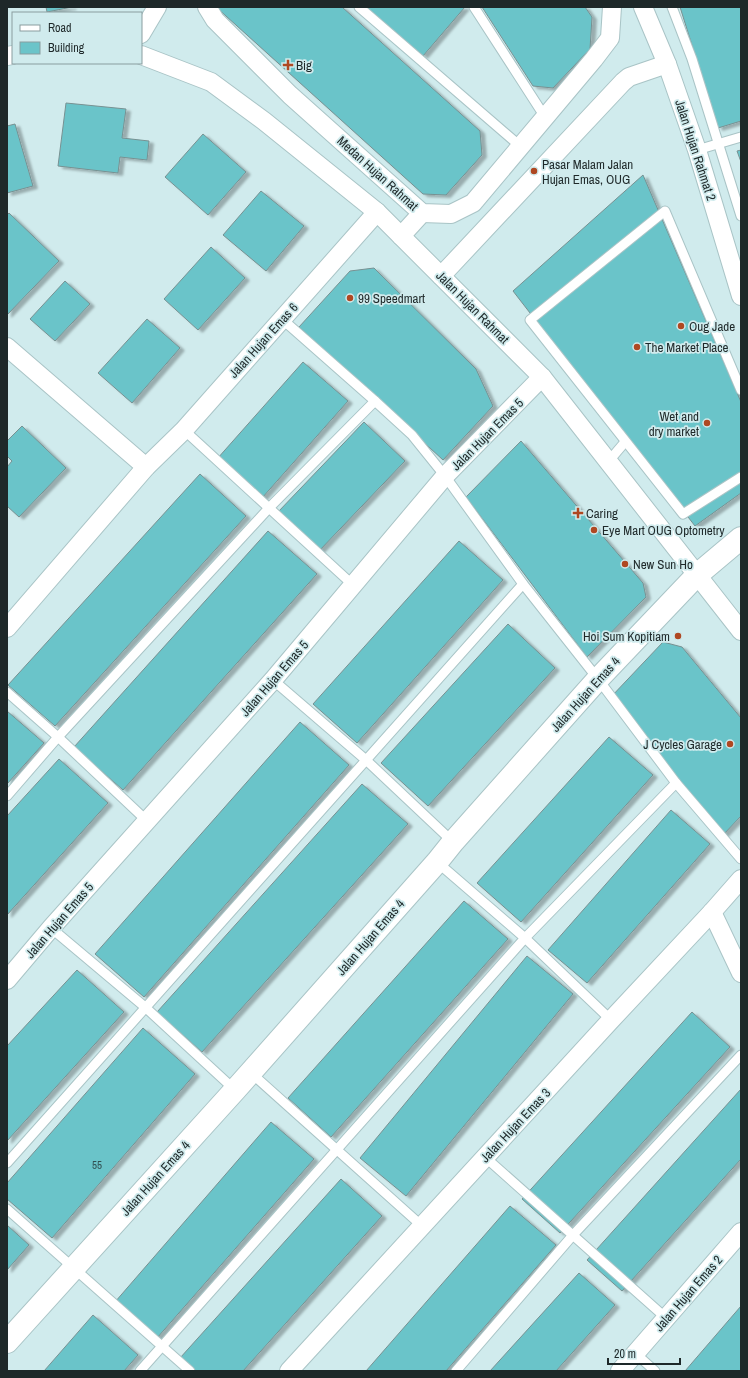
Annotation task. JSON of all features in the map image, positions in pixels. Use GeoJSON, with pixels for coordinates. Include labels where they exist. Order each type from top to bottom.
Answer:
{"type":"FeatureCollection","features":[{"type":"Feature","properties":{"kind":"street"},"geometry":{"type":"LineString","coordinates":[[142,32],[157,7]]}},
{"type":"Feature","properties":{"kind":"street","name":"Medan Hujan Rahmat"},"geometry":{"type":"LineString","coordinates":[[207,7],[215,20],[290,94],[422,213],[451,214],[473,203],[594,59],[610,38],[612,7]]}},
{"type":"Feature","properties":{"kind":"street","name":"Jalan Hujan Rahmat 2"},"geometry":{"type":"LineString","coordinates":[[643,7],[667,64],[697,150],[741,296]]}},
{"type":"Feature","properties":{"kind":"street","name":"Jalan Hujan Rahmat"},"geometry":{"type":"LineString","coordinates":[[142,54],[211,82],[264,121],[377,212],[402,236],[542,377],[741,631]]}},
{"type":"Feature","properties":{"kind":"street"},"geometry":{"type":"LineString","coordinates":[[441,276],[623,82],[629,77],[667,64]]}},
{"type":"Feature","properties":{"kind":"street","name":"Jalan Hujan Emas 6"},"geometry":{"type":"LineString","coordinates":[[7,628],[146,467],[184,430],[377,212]]}},
{"type":"Feature","properties":{"kind":"street"},"geometry":{"type":"LineString","coordinates":[[402,236],[422,213]]}},
{"type":"Feature","properties":{"kind":"street"},"geometry":{"type":"LineString","coordinates":[[7,347],[146,467]]}},
{"type":"Feature","properties":{"kind":"street","name":"Jalan Hujan Emas 5"},"geometry":{"type":"LineString","coordinates":[[7,980],[273,680],[445,476],[542,377]]}},
{"type":"Feature","properties":{"kind":"street","name":"Jalan Hujan Emas 4"},"geometry":{"type":"LineString","coordinates":[[7,1342],[235,1090],[598,679],[696,574],[741,538]]}},
{"type":"Feature","properties":{"kind":"street","name":"Jalan Hujan Emas 3"},"geometry":{"type":"LineString","coordinates":[[289,1371],[741,879]]}},
{"type":"Feature","properties":{"kind":"street"},"geometry":{"type":"LineString","coordinates":[[712,912],[741,973]]}},
{"type":"Feature","properties":{"kind":"street","name":"Jalan Hujan Emas 2"},"geometry":{"type":"LineString","coordinates":[[620,1371],[741,1232]]}},
{"type":"Feature","properties":{"kind":"lane"},"geometry":{"type":"LineString","coordinates":[[359,7],[520,146]]}},
{"type":"Feature","properties":{"kind":"lane"},"geometry":{"type":"LineString","coordinates":[[474,7],[545,117]]}},
{"type":"Feature","properties":{"kind":"lane"},"geometry":{"type":"LineString","coordinates":[[672,7],[692,59],[717,144],[741,216]]}},
{"type":"Feature","properties":{"kind":"lane"},"geometry":{"type":"LineString","coordinates":[[697,150],[741,137]]}},
{"type":"Feature","properties":{"kind":"lane"},"geometry":{"type":"LineString","coordinates":[[740,384],[665,211],[530,320],[682,514],[741,476]]}},
{"type":"Feature","properties":{"kind":"lane"},"geometry":{"type":"LineString","coordinates":[[282,319],[412,435],[445,476],[523,584],[598,679],[676,783],[741,859]]}},
{"type":"Feature","properties":{"kind":"lane"},"geometry":{"type":"LineString","coordinates":[[7,796],[58,737],[269,508],[375,401]]}},
{"type":"Feature","properties":{"kind":"lane"},"geometry":{"type":"LineString","coordinates":[[184,430],[353,585]]}},
{"type":"Feature","properties":{"kind":"lane"},"geometry":{"type":"LineString","coordinates":[[608,462],[625,442]]}},
{"type":"Feature","properties":{"kind":"lane"},"geometry":{"type":"LineString","coordinates":[[7,1163],[523,584]]}},
{"type":"Feature","properties":{"kind":"lane"},"geometry":{"type":"LineString","coordinates":[[273,680],[366,760],[453,842]]}},
{"type":"Feature","properties":{"kind":"lane"},"geometry":{"type":"LineString","coordinates":[[7,692],[58,737],[147,821]]}},
{"type":"Feature","properties":{"kind":"lane"},"geometry":{"type":"LineString","coordinates":[[140,1371],[525,938],[676,783]]}},
{"type":"Feature","properties":{"kind":"lane"},"geometry":{"type":"LineString","coordinates":[[437,862],[525,938],[611,1020]]}},
{"type":"Feature","properties":{"kind":"lane"},"geometry":{"type":"LineString","coordinates":[[52,928],[145,1007],[235,1090]]}},
{"type":"Feature","properties":{"kind":"lane"},"geometry":{"type":"LineString","coordinates":[[456,1371],[573,1235],[741,1055]]}},
{"type":"Feature","properties":{"kind":"lane"},"geometry":{"type":"LineString","coordinates":[[250,1072],[422,1226]]}},
{"type":"Feature","properties":{"kind":"lane"},"geometry":{"type":"LineString","coordinates":[[485,1157],[666,1318]]}},
{"type":"Feature","properties":{"kind":"lane"},"geometry":{"type":"LineString","coordinates":[[7,1209],[190,1371]]}},
{"type":"Feature","properties":{"kind":"lane"},"geometry":{"type":"LineString","coordinates":[[635,1353],[655,1371]]}},
{"type":"Feature","properties":{"kind":"building"},"geometry":{"type":"Polygon","coordinates":[[[46,7],[72,7],[47,12],[46,7]]]}},
{"type":"Feature","properties":{"kind":"building"},"geometry":{"type":"Polygon","coordinates":[[[216,7],[342,7],[480,131],[482,155],[446,195],[423,194],[216,7]]]}},
{"type":"Feature","properties":{"kind":"building"},"geometry":{"type":"Polygon","coordinates":[[[366,7],[465,7],[423,56],[366,7]]]}},
{"type":"Feature","properties":{"kind":"building"},"geometry":{"type":"Polygon","coordinates":[[[482,7],[585,7],[592,17],[590,49],[553,88],[533,86],[482,7]]]}},
{"type":"Feature","properties":{"kind":"building"},"geometry":{"type":"Polygon","coordinates":[[[680,7],[741,7],[741,121],[718,128],[680,7]]]}},
{"type":"Feature","properties":{"kind":"building"},"geometry":{"type":"Polygon","coordinates":[[[66,103],[126,109],[122,138],[149,141],[147,160],[120,157],[118,173],[58,166],[66,103]]]}},
{"type":"Feature","properties":{"kind":"building"},"geometry":{"type":"Polygon","coordinates":[[[15,124],[33,186],[7,193],[7,126],[15,124]]]}},
{"type":"Feature","properties":{"kind":"building"},"geometry":{"type":"Polygon","coordinates":[[[203,134],[246,172],[208,215],[165,177],[203,134]]]}},
{"type":"Feature","properties":{"kind":"building"},"geometry":{"type":"Polygon","coordinates":[[[741,150],[741,162],[737,151],[741,150]]]}},
{"type":"Feature","properties":{"kind":"building","name":"The Market Place"},"geometry":{"type":"Polygon","coordinates":[[[643,175],[741,402],[741,493],[695,526],[513,291],[643,175]]]}},
{"type":"Feature","properties":{"kind":"building"},"geometry":{"type":"Polygon","coordinates":[[[261,191],[304,226],[266,271],[223,235],[261,191]]]}},
{"type":"Feature","properties":{"kind":"building"},"geometry":{"type":"Polygon","coordinates":[[[9,213],[59,261],[7,315],[7,215],[9,213]]]}},
{"type":"Feature","properties":{"kind":"building"},"geometry":{"type":"Polygon","coordinates":[[[211,247],[245,278],[198,330],[164,299],[211,247]]]}},
{"type":"Feature","properties":{"kind":"building"},"geometry":{"type":"Polygon","coordinates":[[[374,268],[476,369],[493,406],[443,460],[299,327],[350,271],[374,268]]]}},
{"type":"Feature","properties":{"kind":"building"},"geometry":{"type":"Polygon","coordinates":[[[65,281],[90,304],[55,341],[30,319],[65,281]]]}},
{"type":"Feature","properties":{"kind":"building"},"geometry":{"type":"Polygon","coordinates":[[[147,319],[180,348],[132,403],[98,373],[147,319]]]}},
{"type":"Feature","properties":{"kind":"building"},"geometry":{"type":"Polygon","coordinates":[[[303,362],[348,401],[262,498],[217,459],[303,362]]]}},
{"type":"Feature","properties":{"kind":"building"},"geometry":{"type":"Polygon","coordinates":[[[364,422],[405,461],[319,551],[278,512],[364,422]]]}},
{"type":"Feature","properties":{"kind":"building"},"geometry":{"type":"Polygon","coordinates":[[[22,426],[66,468],[19,517],[7,506],[7,467],[12,461],[7,456],[7,441],[22,426]]]}},
{"type":"Feature","properties":{"kind":"building"},"geometry":{"type":"Polygon","coordinates":[[[521,441],[643,583],[646,597],[587,657],[466,497],[521,441]]]}},
{"type":"Feature","properties":{"kind":"building"},"geometry":{"type":"Polygon","coordinates":[[[200,474],[246,516],[55,726],[8,685],[200,474]]]}},
{"type":"Feature","properties":{"kind":"building"},"geometry":{"type":"Polygon","coordinates":[[[268,531],[317,574],[123,790],[74,747],[268,531]]]}},
{"type":"Feature","properties":{"kind":"building"},"geometry":{"type":"Polygon","coordinates":[[[459,541],[503,580],[357,743],[313,704],[459,541]]]}},
{"type":"Feature","properties":{"kind":"building"},"geometry":{"type":"Polygon","coordinates":[[[508,624],[555,668],[428,806],[381,763],[508,624]]]}},
{"type":"Feature","properties":{"kind":"building"},"geometry":{"type":"Polygon","coordinates":[[[663,642],[682,647],[741,718],[741,816],[723,835],[610,698],[663,642]]]}},
{"type":"Feature","properties":{"kind":"building"},"geometry":{"type":"Polygon","coordinates":[[[7,711],[44,743],[7,784],[7,711]]]}},
{"type":"Feature","properties":{"kind":"building"},"geometry":{"type":"Polygon","coordinates":[[[300,722],[349,765],[144,997],[95,954],[300,722]]]}},
{"type":"Feature","properties":{"kind":"building"},"geometry":{"type":"Polygon","coordinates":[[[609,737],[653,775],[521,922],[477,883],[609,737]]]}},
{"type":"Feature","properties":{"kind":"building"},"geometry":{"type":"Polygon","coordinates":[[[59,759],[108,803],[7,915],[7,816],[59,759]]]}},
{"type":"Feature","properties":{"kind":"building"},"geometry":{"type":"Polygon","coordinates":[[[362,784],[408,824],[202,1052],[157,1012],[362,784]]]}},
{"type":"Feature","properties":{"kind":"building"},"geometry":{"type":"Polygon","coordinates":[[[671,810],[710,844],[587,983],[548,950],[671,810]]]}},
{"type":"Feature","properties":{"kind":"building"},"geometry":{"type":"Polygon","coordinates":[[[464,901],[508,939],[331,1137],[288,1098],[464,901]]]}},
{"type":"Feature","properties":{"kind":"building"},"geometry":{"type":"Polygon","coordinates":[[[527,956],[573,994],[406,1196],[360,1158],[527,956]]]}},
{"type":"Feature","properties":{"kind":"building"},"geometry":{"type":"Polygon","coordinates":[[[77,970],[124,1012],[7,1141],[7,1046],[77,970]]]}},
{"type":"Feature","properties":{"kind":"building"},"geometry":{"type":"Polygon","coordinates":[[[692,1012],[730,1047],[560,1233],[522,1199],[692,1012]]]}},
{"type":"Feature","properties":{"kind":"building"},"geometry":{"type":"Polygon","coordinates":[[[143,1028],[195,1074],[52,1238],[7,1199],[7,1183],[143,1028]]]}},
{"type":"Feature","properties":{"kind":"building"},"geometry":{"type":"Polygon","coordinates":[[[741,1089],[741,1159],[622,1291],[587,1260],[741,1089]]]}},
{"type":"Feature","properties":{"kind":"building"},"geometry":{"type":"Polygon","coordinates":[[[271,1122],[314,1159],[157,1338],[115,1302],[271,1122]]]}},
{"type":"Feature","properties":{"kind":"building"},"geometry":{"type":"Polygon","coordinates":[[[341,1179],[382,1216],[243,1371],[194,1371],[180,1358],[341,1179]]]}},
{"type":"Feature","properties":{"kind":"building"},"geometry":{"type":"Polygon","coordinates":[[[510,1206],[556,1245],[446,1371],[366,1371],[510,1206]]]}},
{"type":"Feature","properties":{"kind":"building"},"geometry":{"type":"Polygon","coordinates":[[[7,1225],[29,1245],[7,1270],[7,1225]]]}},
{"type":"Feature","properties":{"kind":"building"},"geometry":{"type":"Polygon","coordinates":[[[579,1273],[615,1305],[556,1371],[490,1371],[579,1273]]]}},
{"type":"Feature","properties":{"kind":"building"},"geometry":{"type":"Polygon","coordinates":[[[741,1306],[741,1371],[685,1371],[741,1306]]]}},
{"type":"Feature","properties":{"kind":"building"},"geometry":{"type":"Polygon","coordinates":[[[93,1315],[138,1355],[124,1371],[44,1371],[93,1315]]]}},
{"type":"Feature","properties":{"kind":"place","name":"Big"},"geometry":{"type":"Point","coordinates":[288,65]}},
{"type":"Feature","properties":{"kind":"place","name":"Pasar Malam Jalan Hujan Emas, OUG"},"geometry":{"type":"Point","coordinates":[534,171]}},
{"type":"Feature","properties":{"kind":"place","name":"99 Speedmart"},"geometry":{"type":"Point","coordinates":[350,298]}},
{"type":"Feature","properties":{"kind":"place","name":"Oug Jade"},"geometry":{"type":"Point","coordinates":[681,326]}},
{"type":"Feature","properties":{"kind":"place","name":"The Market Place"},"geometry":{"type":"Point","coordinates":[637,347]}},
{"type":"Feature","properties":{"kind":"place","name":"Wet and dry market"},"geometry":{"type":"Point","coordinates":[707,423]}},
{"type":"Feature","properties":{"kind":"place","name":"Caring"},"geometry":{"type":"Point","coordinates":[578,513]}},
{"type":"Feature","properties":{"kind":"place","name":"Eye Mart OUG Optometry"},"geometry":{"type":"Point","coordinates":[594,530]}},
{"type":"Feature","properties":{"kind":"place","name":"New Sun Ho"},"geometry":{"type":"Point","coordinates":[625,564]}},
{"type":"Feature","properties":{"kind":"place","name":"Hoi Sum Kopitiam"},"geometry":{"type":"Point","coordinates":[678,636]}},
{"type":"Feature","properties":{"kind":"place","name":"J Cycles Garage"},"geometry":{"type":"Point","coordinates":[730,744]}}]}
